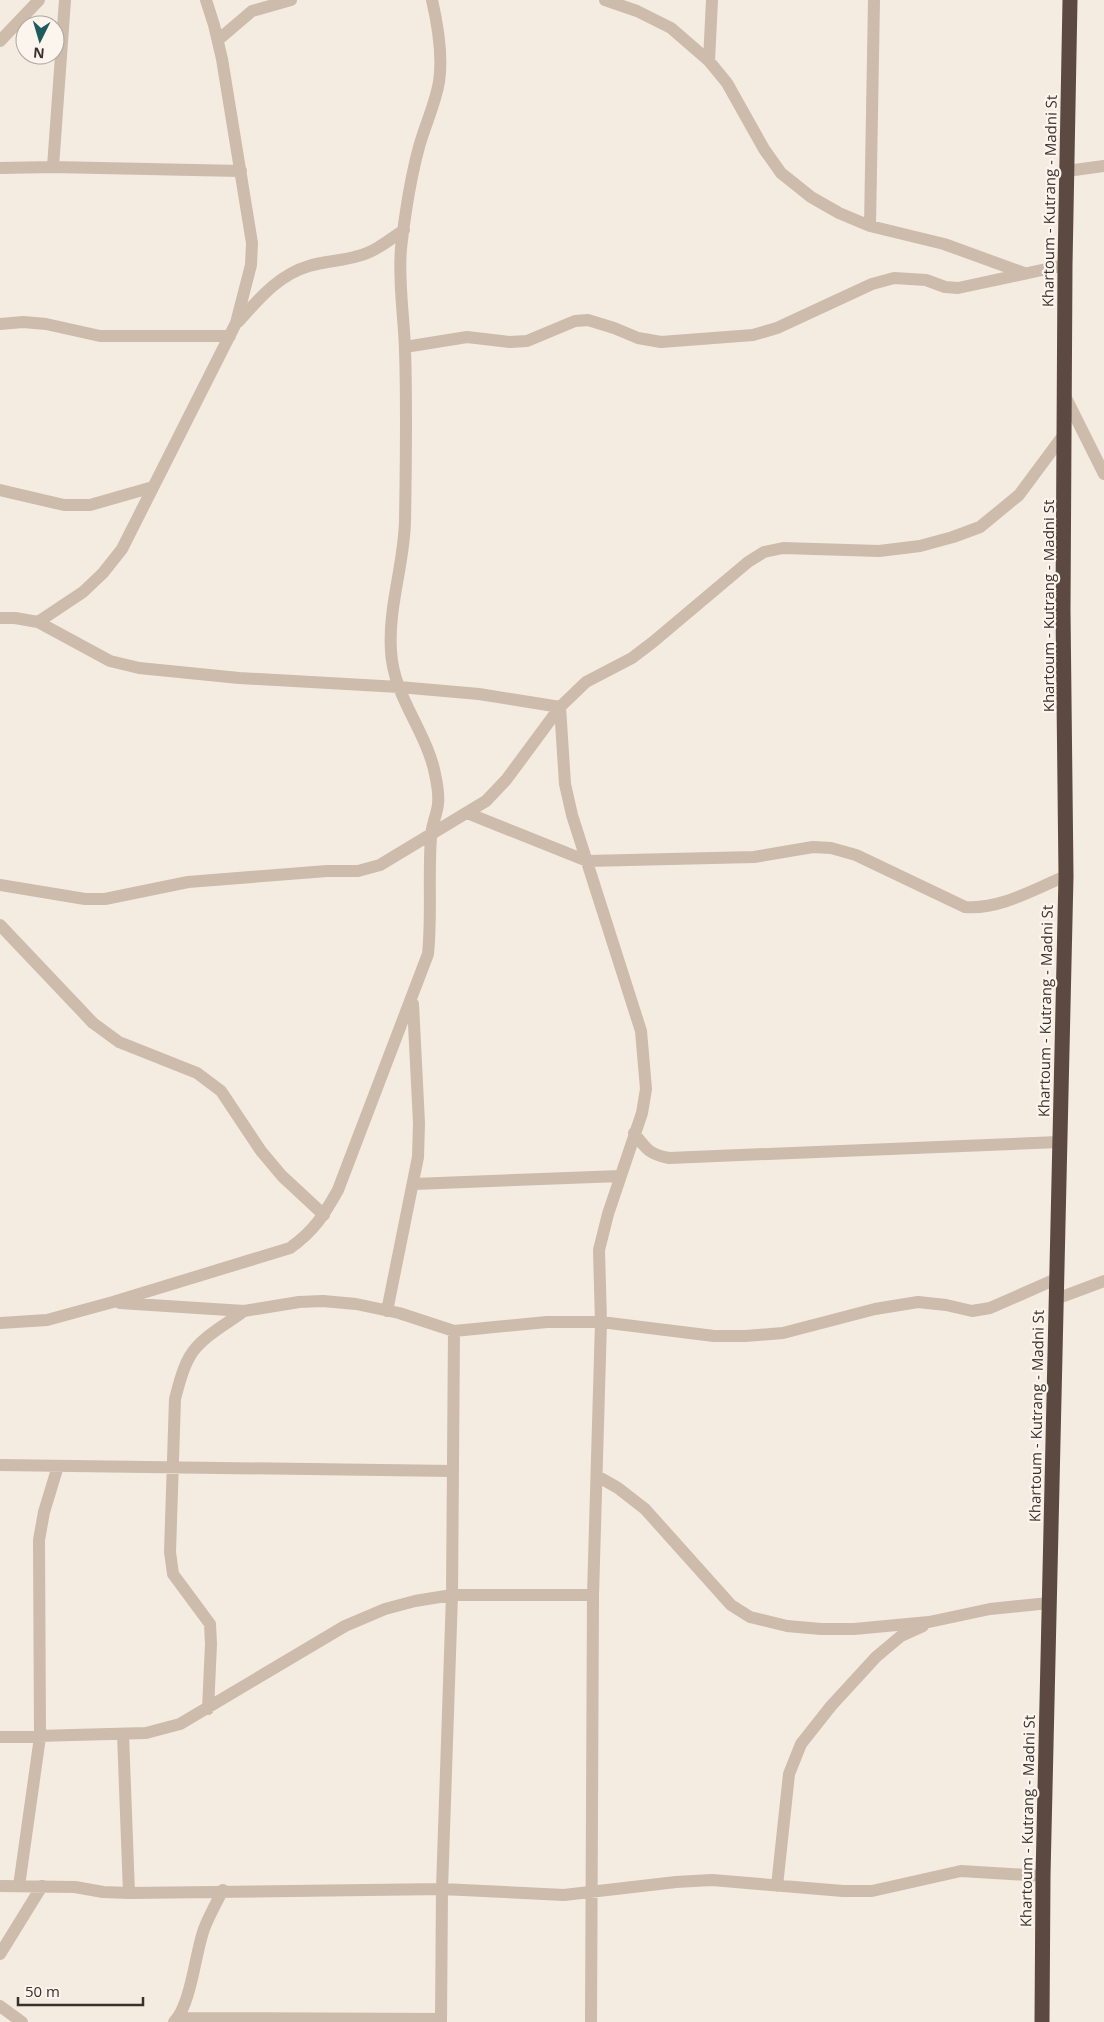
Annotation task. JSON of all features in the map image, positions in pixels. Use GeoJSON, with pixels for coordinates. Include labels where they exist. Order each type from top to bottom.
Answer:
{"type":"FeatureCollection","features":[{"type":"Feature","properties":{"kind":"highway","name":"Khartoum - Kutrang - Madni St"},"geometry":{"type":"LineString","coordinates":[[1042,2022],[1042,1876],[1066,876],[1064,395],[1070,0]]}},
{"type":"Feature","properties":{"kind":"street"},"geometry":{"type":"LineString","coordinates":[[0,41],[39,0]]}},
{"type":"Feature","properties":{"kind":"street"},"geometry":{"type":"LineString","coordinates":[[54,167],[65,0]]}},
{"type":"Feature","properties":{"kind":"street"},"geometry":{"type":"LineString","coordinates":[[38,622],[83,592],[103,573],[122,549],[236,324],[251,265],[252,243],[218,40],[206,0]]}},
{"type":"Feature","properties":{"kind":"street"},"geometry":{"type":"LineString","coordinates":[[218,40],[252,12],[291,0]]}},
{"type":"Feature","properties":{"kind":"street"},"geometry":{"type":"LineString","coordinates":[[0,1323],[47,1320],[113,1302],[290,1248],[308,1235],[324,1215],[338,1190],[428,954],[431,928],[431,834],[438,804],[436,775],[429,752],[399,688],[391,653],[392,614],[404,550],[405,347],[400,273],[412,177],[439,81],[440,60],[436,17],[432,0]]}},
{"type":"Feature","properties":{"kind":"street"},"geometry":{"type":"LineString","coordinates":[[606,0],[637,11],[671,28],[709,61],[727,83],[764,149],[781,173],[811,197],[838,213],[870,226],[944,244],[1024,274]]}},
{"type":"Feature","properties":{"kind":"street"},"geometry":{"type":"LineString","coordinates":[[709,61],[712,0]]}},
{"type":"Feature","properties":{"kind":"street"},"geometry":{"type":"LineString","coordinates":[[870,226],[874,0]]}},
{"type":"Feature","properties":{"kind":"street"},"geometry":{"type":"LineString","coordinates":[[1067,171],[1104,166]]}},
{"type":"Feature","properties":{"kind":"street"},"geometry":{"type":"LineString","coordinates":[[0,168],[54,167],[241,171]]}},
{"type":"Feature","properties":{"kind":"street"},"geometry":{"type":"LineString","coordinates":[[236,324],[270,287],[286,276],[308,266],[359,256],[380,247],[404,230]]}},
{"type":"Feature","properties":{"kind":"street"},"geometry":{"type":"LineString","coordinates":[[405,347],[467,337],[510,342],[527,340],[575,321],[588,320],[638,338],[660,342],[753,335],[777,328],[872,284],[894,278],[926,280],[945,287],[958,288],[1065,264]]}},
{"type":"Feature","properties":{"kind":"street"},"geometry":{"type":"LineString","coordinates":[[0,324],[23,322],[46,324],[100,336],[230,336]]}},
{"type":"Feature","properties":{"kind":"street"},"geometry":{"type":"LineString","coordinates":[[1064,395],[1104,474]]}},
{"type":"Feature","properties":{"kind":"street"},"geometry":{"type":"LineString","coordinates":[[0,885],[85,899],[105,899],[188,882],[327,871],[358,871],[380,865],[486,801],[506,780],[560,707],[586,682],[632,658],[748,562],[764,552],[783,548],[879,551],[920,546],[980,527],[1019,495],[1065,434]]}},
{"type":"Feature","properties":{"kind":"street"},"geometry":{"type":"LineString","coordinates":[[0,490],[64,505],[90,505],[154,487]]}},
{"type":"Feature","properties":{"kind":"street"},"geometry":{"type":"LineString","coordinates":[[0,618],[15,618],[38,622],[110,661],[139,668],[238,678],[479,694],[560,707]]}},
{"type":"Feature","properties":{"kind":"street"},"geometry":{"type":"LineString","coordinates":[[560,707],[565,784],[572,815],[641,1031],[646,1089],[642,1113],[608,1214],[599,1250],[601,1322],[593,1595],[591,2022]]}},
{"type":"Feature","properties":{"kind":"street"},"geometry":{"type":"LineString","coordinates":[[467,812],[587,861],[754,857],[813,847],[832,848],[856,855],[965,907],[980,908],[998,904],[1066,876]]}},
{"type":"Feature","properties":{"kind":"street"},"geometry":{"type":"LineString","coordinates":[[0,925],[93,1023],[119,1042],[198,1073],[221,1091],[260,1151],[282,1176],[324,1215]]}},
{"type":"Feature","properties":{"kind":"street"},"geometry":{"type":"LineString","coordinates":[[387,1311],[418,1157],[419,1123],[413,997]]}},
{"type":"Feature","properties":{"kind":"street"},"geometry":{"type":"LineString","coordinates":[[634,1133],[646,1150],[655,1156],[669,1158],[1059,1142]]}},
{"type":"Feature","properties":{"kind":"street"},"geometry":{"type":"LineString","coordinates":[[414,1184],[620,1176]]}},
{"type":"Feature","properties":{"kind":"street"},"geometry":{"type":"LineString","coordinates":[[113,1302],[244,1311],[299,1302],[323,1301],[356,1304],[387,1311],[454,1331],[547,1322],[601,1322],[714,1336],[783,1333],[875,1309],[918,1302],[946,1305],[972,1311],[990,1308],[1056,1279]]}},
{"type":"Feature","properties":{"kind":"street"},"geometry":{"type":"LineString","coordinates":[[1056,1298],[1104,1281]]}},
{"type":"Feature","properties":{"kind":"street"},"geometry":{"type":"LineString","coordinates":[[208,1709],[210,1624],[173,1574],[170,1552],[175,1399],[181,1376],[191,1354],[203,1342],[244,1311]]}},
{"type":"Feature","properties":{"kind":"street"},"geometry":{"type":"LineString","coordinates":[[223,1890],[204,1928],[185,2002],[176,2020],[441,2020],[442,1889],[452,1595],[454,1331]]}},
{"type":"Feature","properties":{"kind":"street"},"geometry":{"type":"LineString","coordinates":[[0,1465],[453,1471]]}},
{"type":"Feature","properties":{"kind":"street"},"geometry":{"type":"LineString","coordinates":[[19,1886],[40,1737],[39,1540],[44,1512],[58,1466]]}},
{"type":"Feature","properties":{"kind":"street"},"geometry":{"type":"LineString","coordinates":[[597,1476],[618,1488],[645,1509],[731,1605],[750,1616],[787,1626],[854,1629],[929,1622],[990,1609],[1049,1603]]}},
{"type":"Feature","properties":{"kind":"street"},"geometry":{"type":"LineString","coordinates":[[0,1737],[146,1733],[180,1724],[345,1626],[385,1609],[415,1600],[452,1595],[593,1595]]}},
{"type":"Feature","properties":{"kind":"street"},"geometry":{"type":"LineString","coordinates":[[778,1886],[789,1774],[802,1744],[831,1706],[876,1657],[901,1636],[929,1622]]}},
{"type":"Feature","properties":{"kind":"street"},"geometry":{"type":"LineString","coordinates":[[123,1734],[129,1893]]}},
{"type":"Feature","properties":{"kind":"street"},"geometry":{"type":"LineString","coordinates":[[0,1886],[75,1887],[103,1892],[129,1893],[223,1890],[442,1889],[548,1895],[593,1893],[676,1882],[712,1880],[843,1891],[872,1891],[961,1871],[1042,1876]]}},
{"type":"Feature","properties":{"kind":"street"},"geometry":{"type":"LineString","coordinates":[[0,1954],[42,1886]]}},
{"type":"Feature","properties":{"kind":"street"},"geometry":{"type":"LineString","coordinates":[[0,2006],[22,2022]]}}]}
